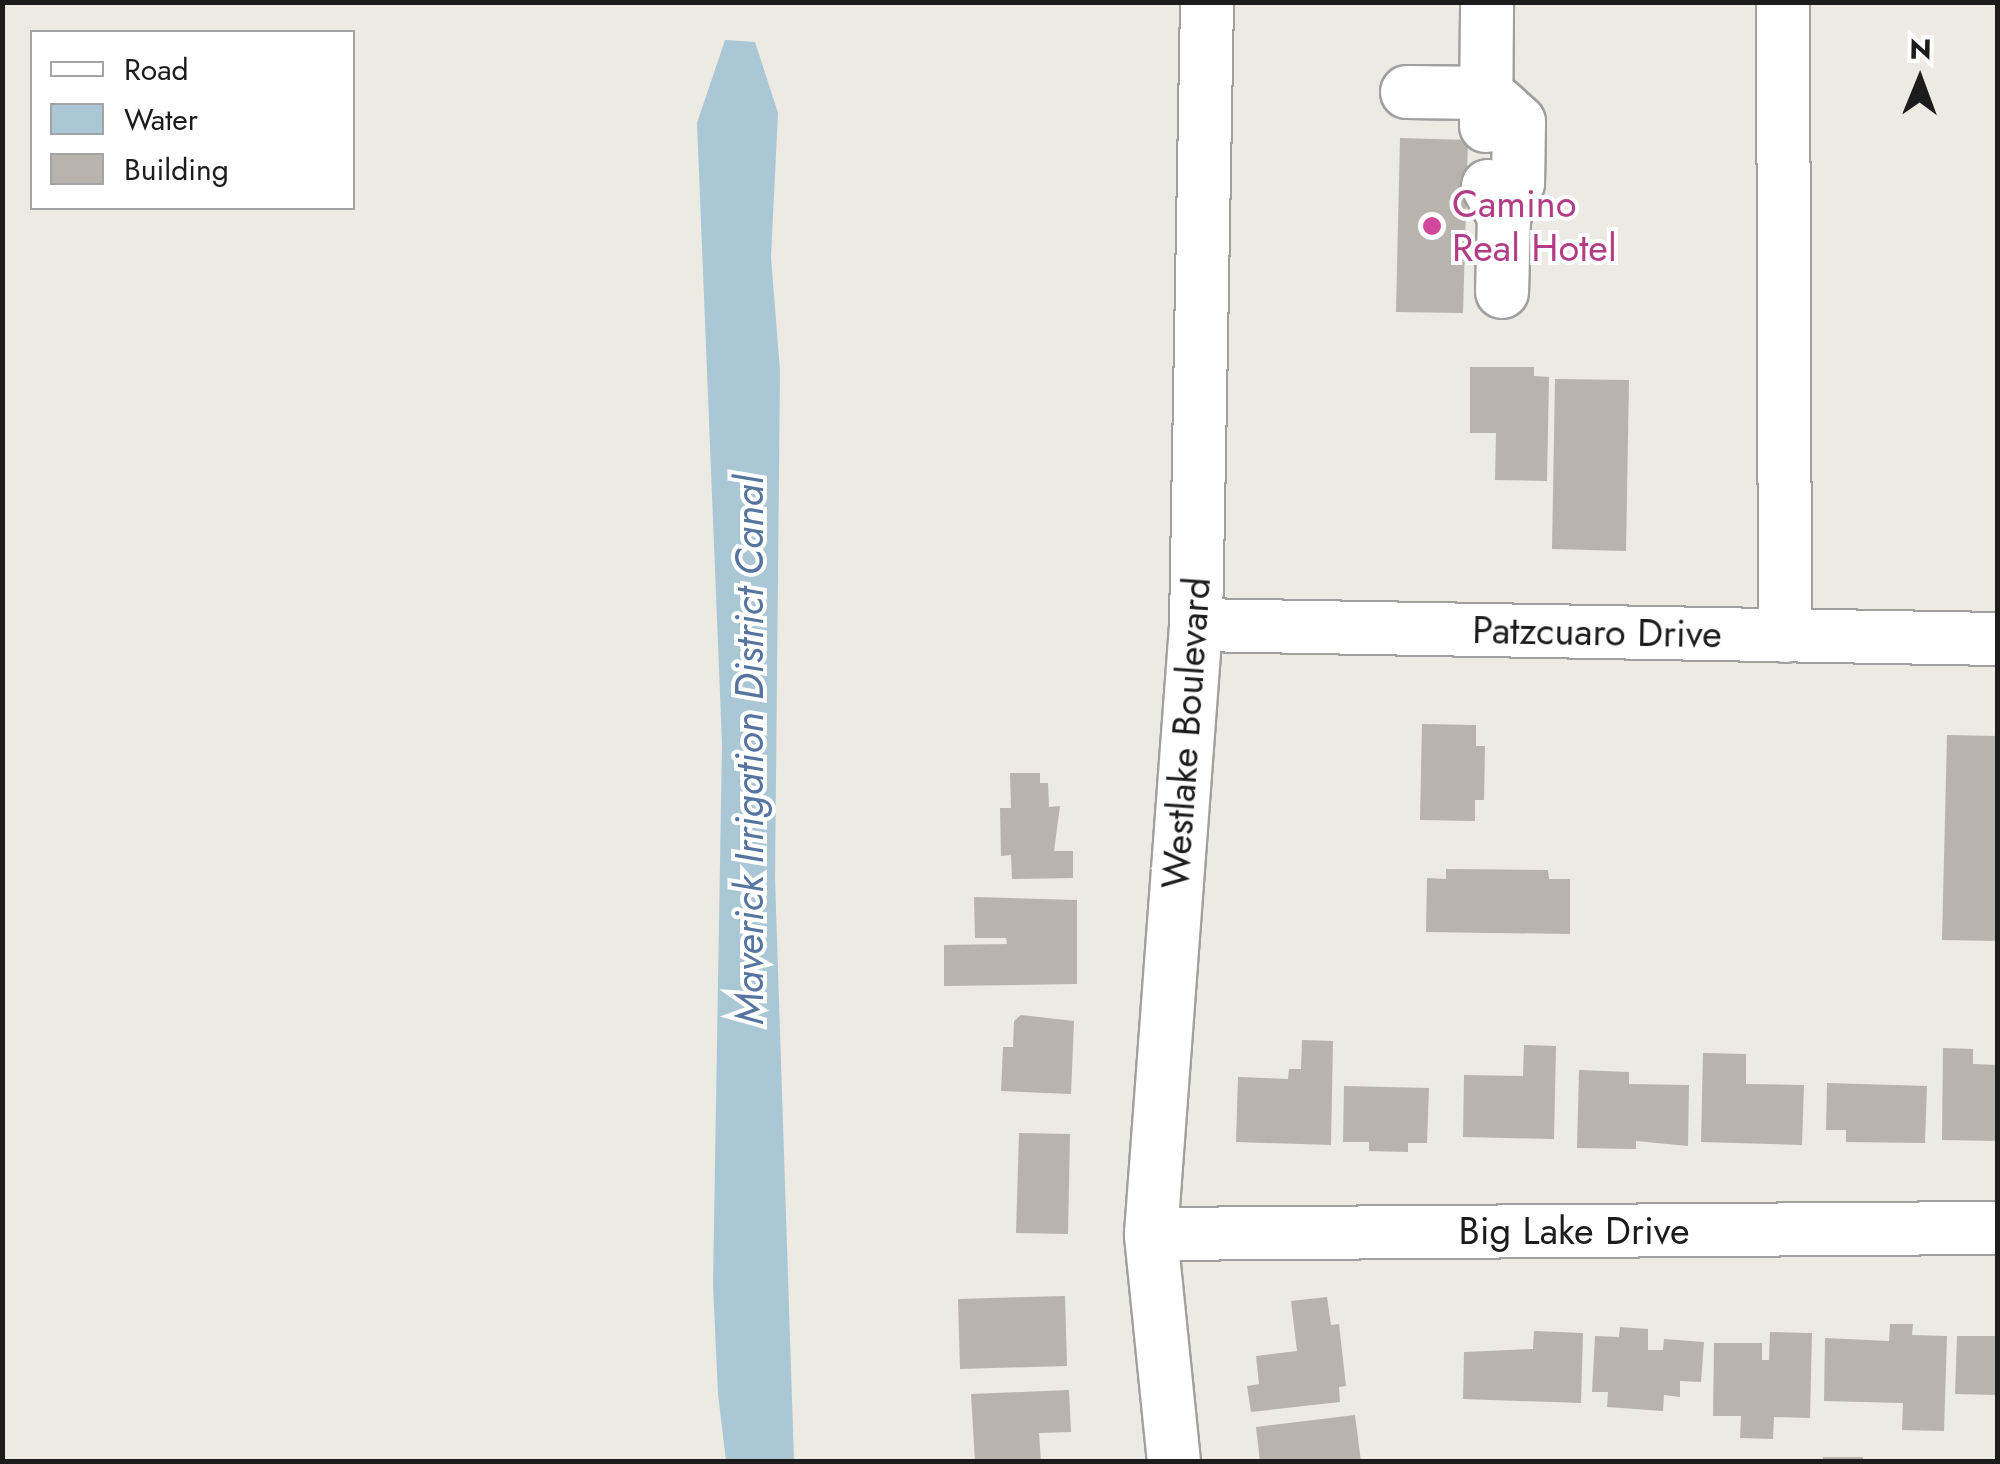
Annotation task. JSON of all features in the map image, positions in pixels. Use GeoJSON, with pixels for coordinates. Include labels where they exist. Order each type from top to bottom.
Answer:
{"type":"FeatureCollection","features":[{"type":"Feature","properties":{"kind":"street","name":"Westlake Boulevard"},"geometry":{"type":"LineString","coordinates":[[1174,1462],[1151,1234],[1196,625],[1207,2]]}},
{"type":"Feature","properties":{"kind":"street"},"geometry":{"type":"LineString","coordinates":[[1487,2],[1490,158],[1502,292]]}},
{"type":"Feature","properties":{"kind":"street"},"geometry":{"type":"LineString","coordinates":[[1783,2],[1785,636]]}},
{"type":"Feature","properties":{"kind":"street"},"geometry":{"type":"LineString","coordinates":[[1407,92],[1490,158]]}},
{"type":"Feature","properties":{"kind":"street","name":"Patzcuaro Drive"},"geometry":{"type":"LineString","coordinates":[[1196,625],[1998,640]]}},
{"type":"Feature","properties":{"kind":"street","name":"Big Lake Drive"},"geometry":{"type":"LineString","coordinates":[[1151,1234],[1998,1228]]}},
{"type":"Feature","properties":{"kind":"water","name":"Maverick Irrigation District Canal"},"geometry":{"type":"Polygon","coordinates":[[[725,40],[755,42],[778,113],[771,257],[780,371],[775,878],[794,1461],[726,1461],[718,1394],[713,1285],[722,743],[697,123],[725,40]]]}},
{"type":"Feature","properties":{"kind":"building","name":"Camino Real Hotel"},"geometry":{"type":"Polygon","coordinates":[[[1400,138],[1468,140],[1463,313],[1396,312],[1400,138]]]}},
{"type":"Feature","properties":{"kind":"building"},"geometry":{"type":"Polygon","coordinates":[[[1470,367],[1534,367],[1534,376],[1549,377],[1547,481],[1495,480],[1496,433],[1470,433],[1470,367]]]}},
{"type":"Feature","properties":{"kind":"building"},"geometry":{"type":"Polygon","coordinates":[[[1555,379],[1629,380],[1626,551],[1552,549],[1555,379]]]}},
{"type":"Feature","properties":{"kind":"building"},"geometry":{"type":"Polygon","coordinates":[[[1422,724],[1476,725],[1476,746],[1485,746],[1484,800],[1475,800],[1475,821],[1420,820],[1422,724]]]}},
{"type":"Feature","properties":{"kind":"building"},"geometry":{"type":"Polygon","coordinates":[[[1947,735],[1998,736],[1998,941],[1942,940],[1947,735]]]}},
{"type":"Feature","properties":{"kind":"building"},"geometry":{"type":"Polygon","coordinates":[[[1010,773],[1040,773],[1040,783],[1048,783],[1049,807],[1060,806],[1054,851],[1073,851],[1073,878],[1012,879],[1011,855],[1001,856],[1000,808],[1011,808],[1010,773]]]}},
{"type":"Feature","properties":{"kind":"building"},"geometry":{"type":"Polygon","coordinates":[[[1446,869],[1548,870],[1549,879],[1570,879],[1570,934],[1426,932],[1427,878],[1446,879],[1446,869]]]}},
{"type":"Feature","properties":{"kind":"building"},"geometry":{"type":"Polygon","coordinates":[[[974,897],[1077,900],[1077,984],[944,986],[944,945],[1007,944],[1006,938],[975,938],[974,897]]]}},
{"type":"Feature","properties":{"kind":"building"},"geometry":{"type":"Polygon","coordinates":[[[1021,1015],[1074,1021],[1071,1094],[1001,1091],[1003,1047],[1013,1047],[1014,1021],[1021,1015]]]}},
{"type":"Feature","properties":{"kind":"building"},"geometry":{"type":"Polygon","coordinates":[[[1302,1040],[1333,1041],[1331,1145],[1236,1142],[1238,1077],[1288,1079],[1289,1069],[1301,1069],[1302,1040]]]}},
{"type":"Feature","properties":{"kind":"building"},"geometry":{"type":"Polygon","coordinates":[[[1524,1045],[1556,1046],[1554,1139],[1463,1137],[1464,1075],[1523,1076],[1524,1045]]]}},
{"type":"Feature","properties":{"kind":"building"},"geometry":{"type":"Polygon","coordinates":[[[1943,1048],[1973,1049],[1973,1064],[1998,1065],[1998,1141],[1942,1140],[1943,1048]]]}},
{"type":"Feature","properties":{"kind":"building"},"geometry":{"type":"Polygon","coordinates":[[[1703,1053],[1746,1054],[1746,1084],[1804,1085],[1802,1145],[1701,1142],[1703,1053]]]}},
{"type":"Feature","properties":{"kind":"building"},"geometry":{"type":"Polygon","coordinates":[[[1579,1070],[1629,1072],[1629,1084],[1689,1085],[1688,1146],[1636,1141],[1636,1149],[1577,1148],[1579,1070]]]}},
{"type":"Feature","properties":{"kind":"building"},"geometry":{"type":"Polygon","coordinates":[[[1827,1083],[1927,1086],[1925,1143],[1846,1142],[1846,1130],[1826,1130],[1827,1083]]]}},
{"type":"Feature","properties":{"kind":"building"},"geometry":{"type":"Polygon","coordinates":[[[1344,1086],[1429,1088],[1427,1143],[1408,1143],[1408,1152],[1369,1151],[1369,1142],[1343,1142],[1344,1086]]]}},
{"type":"Feature","properties":{"kind":"building"},"geometry":{"type":"Polygon","coordinates":[[[1019,1133],[1070,1134],[1068,1234],[1016,1233],[1019,1133]]]}},
{"type":"Feature","properties":{"kind":"building"},"geometry":{"type":"Polygon","coordinates":[[[1065,1296],[1067,1366],[960,1369],[958,1299],[1065,1296]]]}},
{"type":"Feature","properties":{"kind":"building"},"geometry":{"type":"Polygon","coordinates":[[[1327,1297],[1331,1325],[1339,1324],[1346,1386],[1339,1387],[1340,1402],[1251,1412],[1247,1386],[1259,1384],[1256,1356],[1297,1351],[1291,1301],[1327,1297]]]}},
{"type":"Feature","properties":{"kind":"building"},"geometry":{"type":"Polygon","coordinates":[[[1890,1324],[1913,1324],[1912,1335],[1947,1336],[1944,1431],[1902,1430],[1903,1403],[1824,1401],[1825,1338],[1889,1341],[1890,1324]]]}},
{"type":"Feature","properties":{"kind":"building"},"geometry":{"type":"Polygon","coordinates":[[[1620,1327],[1648,1329],[1648,1350],[1663,1350],[1664,1339],[1704,1342],[1701,1382],[1680,1381],[1680,1397],[1664,1395],[1663,1411],[1607,1407],[1608,1392],[1592,1392],[1595,1336],[1619,1337],[1620,1327]]]}},
{"type":"Feature","properties":{"kind":"building"},"geometry":{"type":"Polygon","coordinates":[[[1534,1331],[1583,1333],[1581,1403],[1463,1399],[1464,1352],[1533,1349],[1534,1331]]]}},
{"type":"Feature","properties":{"kind":"building"},"geometry":{"type":"Polygon","coordinates":[[[1770,1332],[1812,1333],[1810,1418],[1774,1417],[1773,1439],[1740,1438],[1741,1416],[1713,1416],[1714,1343],[1762,1343],[1762,1360],[1769,1360],[1770,1332]]]}},
{"type":"Feature","properties":{"kind":"building"},"geometry":{"type":"Polygon","coordinates":[[[1957,1336],[1998,1336],[1998,1395],[1955,1394],[1957,1336]]]}},
{"type":"Feature","properties":{"kind":"building"},"geometry":{"type":"Polygon","coordinates":[[[1069,1390],[1071,1432],[1039,1433],[1041,1462],[975,1462],[971,1394],[1069,1390]]]}},
{"type":"Feature","properties":{"kind":"building"},"geometry":{"type":"Polygon","coordinates":[[[1355,1415],[1361,1462],[1260,1462],[1256,1427],[1355,1415]]]}},
{"type":"Feature","properties":{"kind":"building"},"geometry":{"type":"Polygon","coordinates":[[[1823,1457],[1863,1457],[1863,1462],[1823,1462],[1823,1457]]]}},
{"type":"Feature","properties":{"kind":"place","name":"Camino Real Hotel"},"geometry":{"type":"Point","coordinates":[1432,226]}}]}
